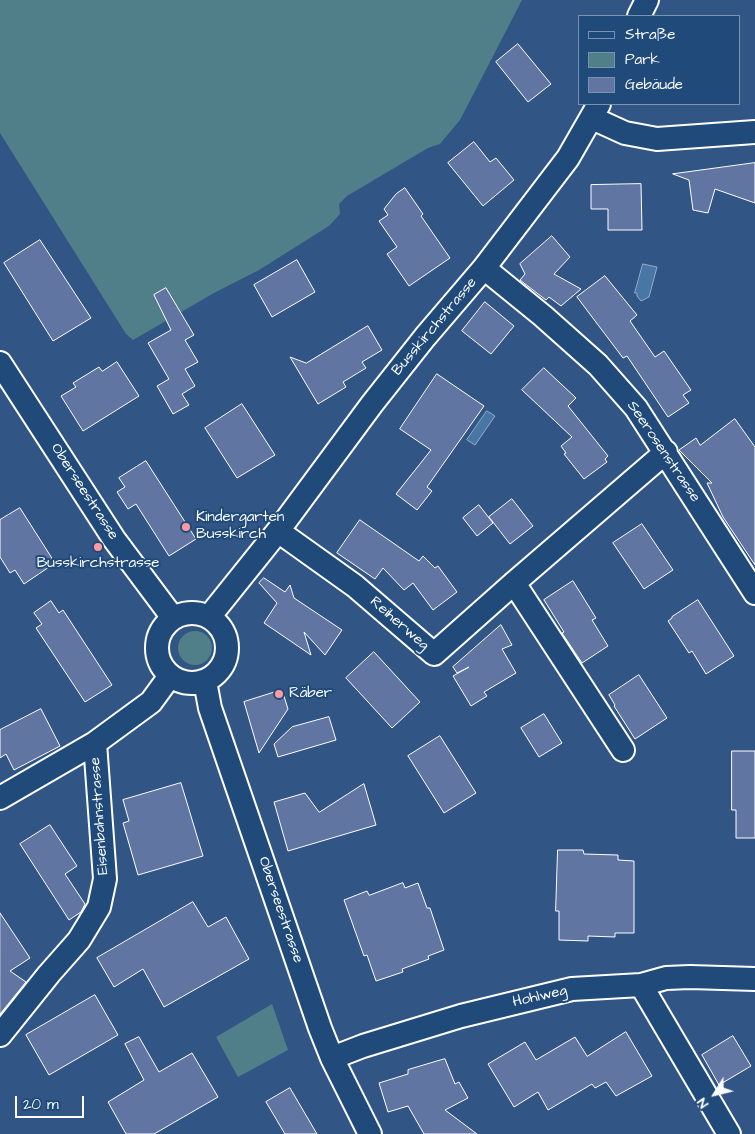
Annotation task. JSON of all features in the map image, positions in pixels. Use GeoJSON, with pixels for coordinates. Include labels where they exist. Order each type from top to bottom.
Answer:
{"type":"FeatureCollection","features":[{"type":"Feature","properties":{"kind":"street"},"geometry":{"type":"LineString","coordinates":[[640,15],[647,0]]}},
{"type":"Feature","properties":{"kind":"street"},"geometry":{"type":"LineString","coordinates":[[595,111],[625,133],[657,139],[755,132]]}},
{"type":"Feature","properties":{"kind":"street","name":"Busskirchstrasse"},"geometry":{"type":"LineString","coordinates":[[209,617],[278,530],[424,337],[484,268],[568,158],[595,111]]}},
{"type":"Feature","properties":{"kind":"street","name":"Seerosenstrasse"},"geometry":{"type":"LineString","coordinates":[[484,268],[543,316],[598,365],[636,408],[755,593]]}},
{"type":"Feature","properties":{"kind":"street","name":"Oberseestrasse"},"geometry":{"type":"LineString","coordinates":[[0,363],[114,538],[173,618]]}},
{"type":"Feature","properties":{"kind":"street","name":"Reiherweg"},"geometry":{"type":"LineString","coordinates":[[278,530],[361,591],[434,654],[666,452]]}},
{"type":"Feature","properties":{"kind":"street"},"geometry":{"type":"LineString","coordinates":[[514,583],[623,750]]}},
{"type":"Feature","properties":{"kind":"street"},"geometry":{"type":"LineString","coordinates":[[187,613],[198,613],[209,617],[218,624],[224,633],[227,644],[227,656],[219,671],[205,681],[194,683],[181,682],[170,676],[158,656],[157,644],[160,633],[173,618],[187,613]]}},
{"type":"Feature","properties":{"kind":"street"},"geometry":{"type":"LineString","coordinates":[[0,798],[95,743],[151,702],[170,676]]}},
{"type":"Feature","properties":{"kind":"street","name":"Oberseestrasse"},"geometry":{"type":"LineString","coordinates":[[205,681],[210,708],[320,1028],[332,1058],[370,1134]]}},
{"type":"Feature","properties":{"kind":"street","name":"Eisenbahnstrasse"},"geometry":{"type":"LineString","coordinates":[[0,1034],[79,940],[99,907],[105,879],[95,743]]}},
{"type":"Feature","properties":{"kind":"street","name":"Hohlweg"},"geometry":{"type":"LineString","coordinates":[[332,1058],[425,1027],[514,1002],[572,989],[641,985],[666,978],[755,979]]}},
{"type":"Feature","properties":{"kind":"street"},"geometry":{"type":"LineString","coordinates":[[641,985],[729,1134]]}},
{"type":"Feature","properties":{"kind":"green space"},"geometry":{"type":"Polygon","coordinates":[[[0,0],[522,0],[460,120],[440,144],[428,148],[347,196],[339,204],[340,214],[329,226],[259,270],[214,293],[133,340],[126,334],[0,133],[0,0]]]}},
{"type":"Feature","properties":{"kind":"green space"},"geometry":{"type":"Polygon","coordinates":[[[195,631],[202,632],[207,636],[211,641],[211,655],[207,660],[202,664],[195,665],[188,664],[183,660],[179,655],[178,648],[179,641],[183,636],[188,632],[195,631]]]}},
{"type":"Feature","properties":{"kind":"green space"},"geometry":{"type":"Polygon","coordinates":[[[272,1004],[288,1050],[238,1077],[216,1037],[272,1004]]]}},
{"type":"Feature","properties":{"kind":"water"},"geometry":{"type":"Polygon","coordinates":[[[643,264],[657,267],[649,297],[641,301],[637,293],[635,293],[643,264]]]}},
{"type":"Feature","properties":{"kind":"water"},"geometry":{"type":"Polygon","coordinates":[[[487,411],[495,416],[475,445],[467,440],[487,411]]]}},
{"type":"Feature","properties":{"kind":"building"},"geometry":{"type":"Polygon","coordinates":[[[518,44],[551,84],[528,102],[496,62],[518,44]]]}},
{"type":"Feature","properties":{"kind":"building"},"geometry":{"type":"Polygon","coordinates":[[[474,142],[490,162],[496,158],[514,180],[483,206],[448,163],[474,142]]]}},
{"type":"Feature","properties":{"kind":"building"},"geometry":{"type":"Polygon","coordinates":[[[755,163],[755,203],[715,189],[708,213],[693,210],[689,180],[673,174],[755,163]]]}},
{"type":"Feature","properties":{"kind":"building"},"geometry":{"type":"Polygon","coordinates":[[[641,184],[642,230],[608,230],[608,209],[591,209],[591,185],[641,184]]]}},
{"type":"Feature","properties":{"kind":"building"},"geometry":{"type":"Polygon","coordinates":[[[405,188],[423,214],[421,216],[450,258],[409,286],[387,254],[397,247],[379,221],[388,215],[384,209],[396,194],[405,188]]]}},
{"type":"Feature","properties":{"kind":"building"},"geometry":{"type":"Polygon","coordinates":[[[552,236],[570,257],[554,274],[581,289],[561,306],[549,297],[546,300],[520,280],[525,274],[520,264],[552,236]]]}},
{"type":"Feature","properties":{"kind":"building"},"geometry":{"type":"Polygon","coordinates":[[[40,240],[91,318],[53,341],[4,263],[40,240]]]}},
{"type":"Feature","properties":{"kind":"building"},"geometry":{"type":"Polygon","coordinates":[[[297,260],[315,292],[272,317],[254,285],[297,260]]]}},
{"type":"Feature","properties":{"kind":"building"},"geometry":{"type":"Polygon","coordinates":[[[605,276],[637,315],[630,321],[655,357],[664,351],[691,390],[683,395],[689,403],[668,417],[627,356],[623,358],[577,297],[605,276]]]}},
{"type":"Feature","properties":{"kind":"building"},"geometry":{"type":"Polygon","coordinates":[[[166,288],[194,335],[185,340],[198,362],[185,369],[195,386],[182,394],[189,405],[173,414],[157,386],[169,379],[148,343],[171,330],[154,295],[166,288]]]}},
{"type":"Feature","properties":{"kind":"building"},"geometry":{"type":"Polygon","coordinates":[[[485,302],[514,326],[491,354],[462,331],[485,302]]]}},
{"type":"Feature","properties":{"kind":"building"},"geometry":{"type":"Polygon","coordinates":[[[368,326],[382,350],[362,362],[366,368],[343,382],[346,387],[318,404],[290,357],[306,363],[368,326]]]}},
{"type":"Feature","properties":{"kind":"building"},"geometry":{"type":"Polygon","coordinates":[[[117,362],[139,396],[83,431],[61,396],[76,387],[73,383],[99,367],[102,371],[117,362]]]}},
{"type":"Feature","properties":{"kind":"building"},"geometry":{"type":"Polygon","coordinates":[[[544,368],[576,398],[568,406],[608,456],[605,459],[607,462],[584,479],[564,454],[566,453],[561,446],[572,437],[522,390],[544,368]]]}},
{"type":"Feature","properties":{"kind":"building"},"geometry":{"type":"Polygon","coordinates":[[[437,374],[484,406],[427,487],[432,491],[417,510],[396,494],[431,450],[400,429],[437,374]]]}},
{"type":"Feature","properties":{"kind":"building"},"geometry":{"type":"Polygon","coordinates":[[[242,404],[275,455],[237,478],[205,428],[242,404]]]}},
{"type":"Feature","properties":{"kind":"building"},"geometry":{"type":"Polygon","coordinates":[[[735,419],[755,447],[755,565],[723,517],[707,483],[712,483],[679,450],[696,438],[700,445],[735,419]]]}},
{"type":"Feature","properties":{"kind":"building"},"geometry":{"type":"Polygon","coordinates":[[[146,461],[196,539],[169,556],[136,504],[128,509],[117,492],[125,487],[119,478],[146,461]]]}},
{"type":"Feature","properties":{"kind":"building"},"geometry":{"type":"Polygon","coordinates":[[[512,499],[533,526],[510,544],[489,517],[512,499]]]}},
{"type":"Feature","properties":{"kind":"building"},"geometry":{"type":"Polygon","coordinates":[[[479,505],[493,523],[477,536],[463,518],[479,505]]]}},
{"type":"Feature","properties":{"kind":"building"},"geometry":{"type":"Polygon","coordinates":[[[20,508],[55,563],[24,584],[15,570],[10,573],[0,557],[0,520],[20,508]]]}},
{"type":"Feature","properties":{"kind":"building"},"geometry":{"type":"Polygon","coordinates":[[[360,520],[419,561],[423,556],[435,568],[438,566],[457,592],[433,610],[413,583],[404,590],[383,568],[375,579],[337,553],[360,520]]]}},
{"type":"Feature","properties":{"kind":"building"},"geometry":{"type":"Polygon","coordinates":[[[642,524],[673,570],[644,589],[613,543],[642,524]]]}},
{"type":"Feature","properties":{"kind":"building"},"geometry":{"type":"Polygon","coordinates":[[[264,578],[285,592],[290,585],[294,598],[342,630],[325,655],[304,632],[311,655],[264,623],[277,603],[259,583],[264,578]]]}},
{"type":"Feature","properties":{"kind":"building"},"geometry":{"type":"Polygon","coordinates":[[[573,581],[596,618],[592,620],[608,646],[582,663],[562,633],[564,632],[544,600],[573,581]]]}},
{"type":"Feature","properties":{"kind":"building"},"geometry":{"type":"Polygon","coordinates":[[[698,600],[734,656],[706,674],[692,651],[689,653],[668,621],[698,600]]]}},
{"type":"Feature","properties":{"kind":"building"},"geometry":{"type":"Polygon","coordinates":[[[51,601],[59,613],[63,610],[112,685],[85,702],[36,628],[42,624],[34,613],[51,601]]]}},
{"type":"Feature","properties":{"kind":"building"},"geometry":{"type":"Polygon","coordinates":[[[501,625],[512,645],[502,649],[516,673],[484,692],[487,696],[471,706],[453,676],[469,667],[457,673],[453,667],[501,625]]]}},
{"type":"Feature","properties":{"kind":"building"},"geometry":{"type":"Polygon","coordinates":[[[374,652],[420,702],[392,728],[346,678],[374,652]]]}},
{"type":"Feature","properties":{"kind":"building"},"geometry":{"type":"Polygon","coordinates":[[[639,675],[667,718],[635,739],[609,695],[639,675]]]}},
{"type":"Feature","properties":{"kind":"building"},"geometry":{"type":"Polygon","coordinates":[[[282,690],[288,709],[259,753],[244,702],[282,690]]]}},
{"type":"Feature","properties":{"kind":"building"},"geometry":{"type":"Polygon","coordinates":[[[41,709],[60,746],[14,770],[6,754],[0,758],[0,730],[41,709]]]}},
{"type":"Feature","properties":{"kind":"building"},"geometry":{"type":"Polygon","coordinates":[[[544,714],[562,743],[539,757],[521,728],[544,714]]]}},
{"type":"Feature","properties":{"kind":"building"},"geometry":{"type":"Polygon","coordinates":[[[329,717],[336,740],[278,757],[274,744],[292,727],[329,717]]]}},
{"type":"Feature","properties":{"kind":"building"},"geometry":{"type":"Polygon","coordinates":[[[440,736],[476,793],[444,813],[408,756],[440,736]]]}},
{"type":"Feature","properties":{"kind":"building"},"geometry":{"type":"Polygon","coordinates":[[[732,751],[755,751],[755,838],[736,838],[736,810],[732,810],[732,751]]]}},
{"type":"Feature","properties":{"kind":"building"},"geometry":{"type":"Polygon","coordinates":[[[181,783],[203,856],[138,875],[123,823],[129,821],[123,800],[181,783]]]}},
{"type":"Feature","properties":{"kind":"building"},"geometry":{"type":"Polygon","coordinates":[[[364,784],[376,825],[288,851],[274,802],[305,793],[319,812],[364,784]]]}},
{"type":"Feature","properties":{"kind":"building"},"geometry":{"type":"Polygon","coordinates":[[[50,825],[77,866],[65,874],[85,904],[81,912],[69,920],[20,844],[50,825]]]}},
{"type":"Feature","properties":{"kind":"building"},"geometry":{"type":"Polygon","coordinates":[[[558,850],[583,850],[584,854],[618,855],[618,860],[634,861],[634,933],[615,933],[615,937],[588,936],[588,941],[559,940],[559,911],[556,911],[558,850]]]}},
{"type":"Feature","properties":{"kind":"building"},"geometry":{"type":"Polygon","coordinates":[[[403,883],[405,888],[418,883],[427,908],[430,908],[444,950],[428,956],[429,959],[402,969],[403,972],[376,981],[367,955],[364,956],[344,900],[367,891],[369,895],[403,883]]]}},
{"type":"Feature","properties":{"kind":"building"},"geometry":{"type":"Polygon","coordinates":[[[193,902],[208,927],[226,917],[249,959],[164,1007],[143,969],[114,987],[97,958],[193,902]]]}},
{"type":"Feature","properties":{"kind":"building"},"geometry":{"type":"Polygon","coordinates":[[[0,913],[30,958],[10,971],[26,982],[0,1014],[0,913]]]}},
{"type":"Feature","properties":{"kind":"building"},"geometry":{"type":"Polygon","coordinates":[[[95,995],[118,1035],[49,1075],[26,1035],[95,995]]]}},
{"type":"Feature","properties":{"kind":"building"},"geometry":{"type":"Polygon","coordinates":[[[626,1032],[652,1076],[616,1096],[606,1082],[595,1088],[592,1084],[548,1110],[538,1092],[514,1107],[488,1064],[525,1042],[536,1060],[575,1037],[587,1056],[626,1032]]]}},
{"type":"Feature","properties":{"kind":"building"},"geometry":{"type":"Polygon","coordinates":[[[733,1036],[751,1066],[719,1085],[702,1055],[733,1036]]]}},
{"type":"Feature","properties":{"kind":"building"},"geometry":{"type":"Polygon","coordinates":[[[139,1037],[159,1072],[192,1053],[218,1097],[154,1134],[126,1134],[108,1102],[144,1080],[125,1044],[139,1037]]]}},
{"type":"Feature","properties":{"kind":"building"},"geometry":{"type":"Polygon","coordinates":[[[445,1059],[455,1084],[459,1082],[468,1098],[445,1110],[477,1134],[424,1134],[408,1106],[388,1112],[379,1083],[408,1074],[408,1070],[445,1059]]]}},
{"type":"Feature","properties":{"kind":"building"},"geometry":{"type":"Polygon","coordinates":[[[290,1088],[317,1134],[285,1134],[266,1102],[290,1088]]]}},
{"type":"Feature","properties":{"kind":"place","name":"Kindergarten Busskirch"},"geometry":{"type":"Point","coordinates":[186,527]}},
{"type":"Feature","properties":{"kind":"place","name":"Busskirchstrasse"},"geometry":{"type":"Point","coordinates":[98,547]}},
{"type":"Feature","properties":{"kind":"place","name":"Räber"},"geometry":{"type":"Point","coordinates":[279,694]}}]}
